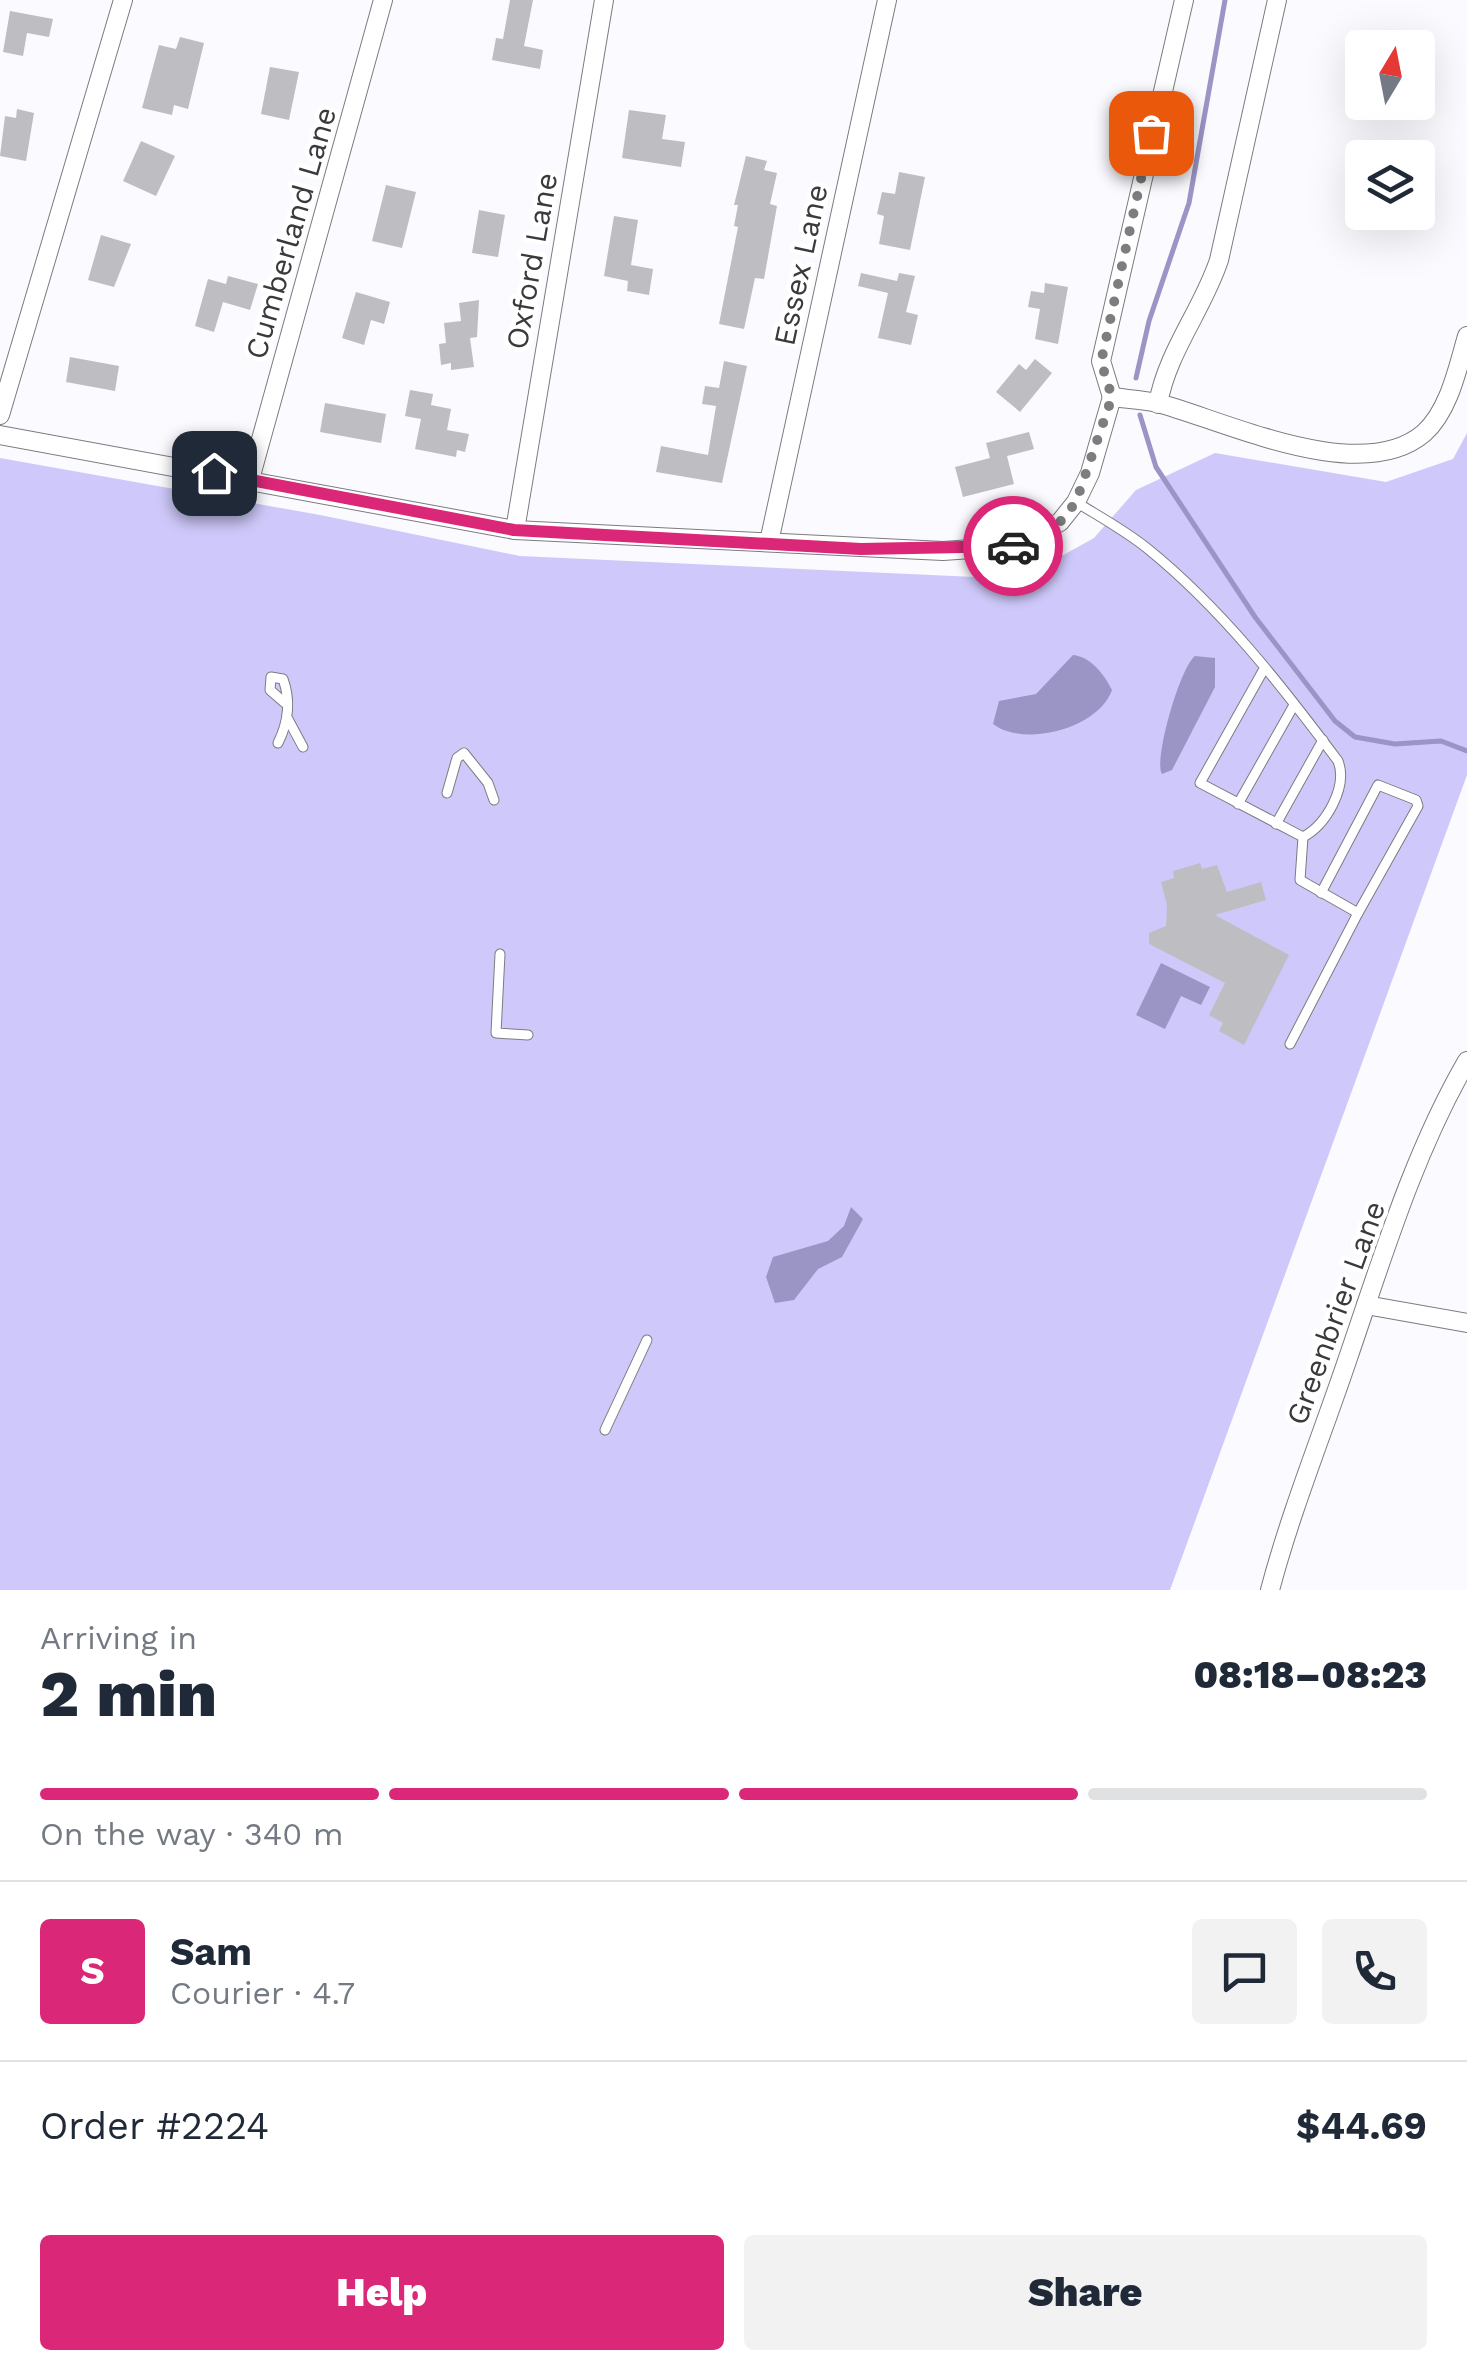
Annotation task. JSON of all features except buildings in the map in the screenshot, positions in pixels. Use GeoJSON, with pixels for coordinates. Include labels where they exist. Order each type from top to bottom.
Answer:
{"type":"FeatureCollection","features":[{"type":"Feature","properties":{"kind":"street"},"geometry":{"type":"LineString","coordinates":[[0,415],[124,0]]}},
{"type":"Feature","properties":{"kind":"street","name":"Cumberland Lane"},"geometry":{"type":"LineString","coordinates":[[250,479],[383,0]]}},
{"type":"Feature","properties":{"kind":"street","name":"Oxford Lane"},"geometry":{"type":"LineString","coordinates":[[514,530],[604,0]]}},
{"type":"Feature","properties":{"kind":"street","name":"Essex Lane"},"geometry":{"type":"LineString","coordinates":[[769,542],[887,0]]}},
{"type":"Feature","properties":{"kind":"street"},"geometry":{"type":"LineString","coordinates":[[0,435],[514,530],[943,551],[1014,546],[1060,522],[1076,502],[1112,397],[1101,362],[1184,0]]}},
{"type":"Feature","properties":{"kind":"street"},"geometry":{"type":"LineString","coordinates":[[1158,404],[1162,379],[1209,290],[1219,260],[1278,0]]}},
{"type":"Feature","properties":{"kind":"street"},"geometry":{"type":"LineString","coordinates":[[1112,397],[1158,404],[1245,433],[1299,445],[1342,452],[1403,447],[1425,432],[1437,417],[1467,336]]}},
{"type":"Feature","properties":{"kind":"street","name":"Greenbrier Lane"},"geometry":{"type":"LineString","coordinates":[[1270,1590],[1283,1542],[1366,1305],[1442,1105],[1467,1061]]}},
{"type":"Feature","properties":{"kind":"street"},"geometry":{"type":"LineString","coordinates":[[1366,1305],[1467,1323]]}},
{"type":"Feature","properties":{"kind":"lane"},"geometry":{"type":"LineString","coordinates":[[1076,502],[1146,548],[1216,612],[1338,761],[1342,781],[1321,822],[1303,837],[1298,876],[1358,914]]}},
{"type":"Feature","properties":{"kind":"lane"},"geometry":{"type":"LineString","coordinates":[[1264,669],[1200,783],[1303,837]]}},
{"type":"Feature","properties":{"kind":"lane"},"geometry":{"type":"LineString","coordinates":[[285,703],[303,747]]}},
{"type":"Feature","properties":{"kind":"lane"},"geometry":{"type":"LineString","coordinates":[[1238,804],[1294,704]]}},
{"type":"Feature","properties":{"kind":"lane"},"geometry":{"type":"LineString","coordinates":[[278,743],[288,718]]}},
{"type":"Feature","properties":{"kind":"lane"},"geometry":{"type":"LineString","coordinates":[[1276,824],[1323,740]]}},
{"type":"Feature","properties":{"kind":"lane"},"geometry":{"type":"LineString","coordinates":[[447,793],[457,758],[464,754],[488,783],[494,800]]}},
{"type":"Feature","properties":{"kind":"lane"},"geometry":{"type":"LineString","coordinates":[[1290,1044],[1418,806],[1416,800],[1378,785],[1321,893]]}},
{"type":"Feature","properties":{"kind":"lane"},"geometry":{"type":"LineString","coordinates":[[500,954],[494,1028],[500,1036],[528,1035]]}},
{"type":"Feature","properties":{"kind":"lane"},"geometry":{"type":"LineString","coordinates":[[605,1430],[646,1340]]}},
{"type":"Feature","properties":{"kind":"shaded area"},"geometry":{"type":"Polygon","coordinates":[[[1467,433],[1467,775],[1170,1590],[0,1590],[0,458],[320,515],[520,556],[1020,579],[1094,538],[1136,490],[1215,453],[1386,482],[1453,459],[1467,433]]]}},
{"type":"Feature","properties":{"kind":"shaded area"},"geometry":{"type":"Polygon","coordinates":[[[1073,655],[1096,667],[1112,690],[1092,715],[1077,724],[1041,734],[1007,731],[993,724],[999,701],[1036,694],[1073,655]]]}},
{"type":"Feature","properties":{"kind":"shaded area"},"geometry":{"type":"Polygon","coordinates":[[[1195,656],[1215,658],[1215,687],[1172,770],[1162,774],[1161,752],[1170,714],[1182,677],[1195,656]]]}},
{"type":"Feature","properties":{"kind":"shaded area"},"geometry":{"type":"Polygon","coordinates":[[[1161,963],[1210,987],[1201,1005],[1181,996],[1165,1029],[1136,1015],[1161,963]]]}},
{"type":"Feature","properties":{"kind":"shaded area"},"geometry":{"type":"Polygon","coordinates":[[[851,1207],[863,1219],[842,1257],[818,1269],[794,1300],[775,1303],[766,1277],[773,1257],[828,1241],[844,1226],[851,1207]]]}},
{"type":"Feature","properties":{"kind":"waterway"},"geometry":{"type":"LineString","coordinates":[[1136,378],[1149,321],[1189,203],[1225,0]]}},
{"type":"Feature","properties":{"kind":"waterway"},"geometry":{"type":"LineString","coordinates":[[1140,415],[1156,467],[1255,617],[1335,721],[1355,737],[1395,744],[1441,741],[1467,751]]}},
{"type":"Feature","properties":{"kind":"way so far"},"geometry":{"type":"LineString","coordinates":[[1013,546],[1060,522],[1076,502],[1090,473],[1112,397],[1101,362],[1151,133]]}},
{"type":"Feature","properties":{"kind":"route"},"geometry":{"type":"LineString","coordinates":[[214,473],[514,530],[612,538],[715,538],[861,549],[943,551],[1013,546]]}}]}
